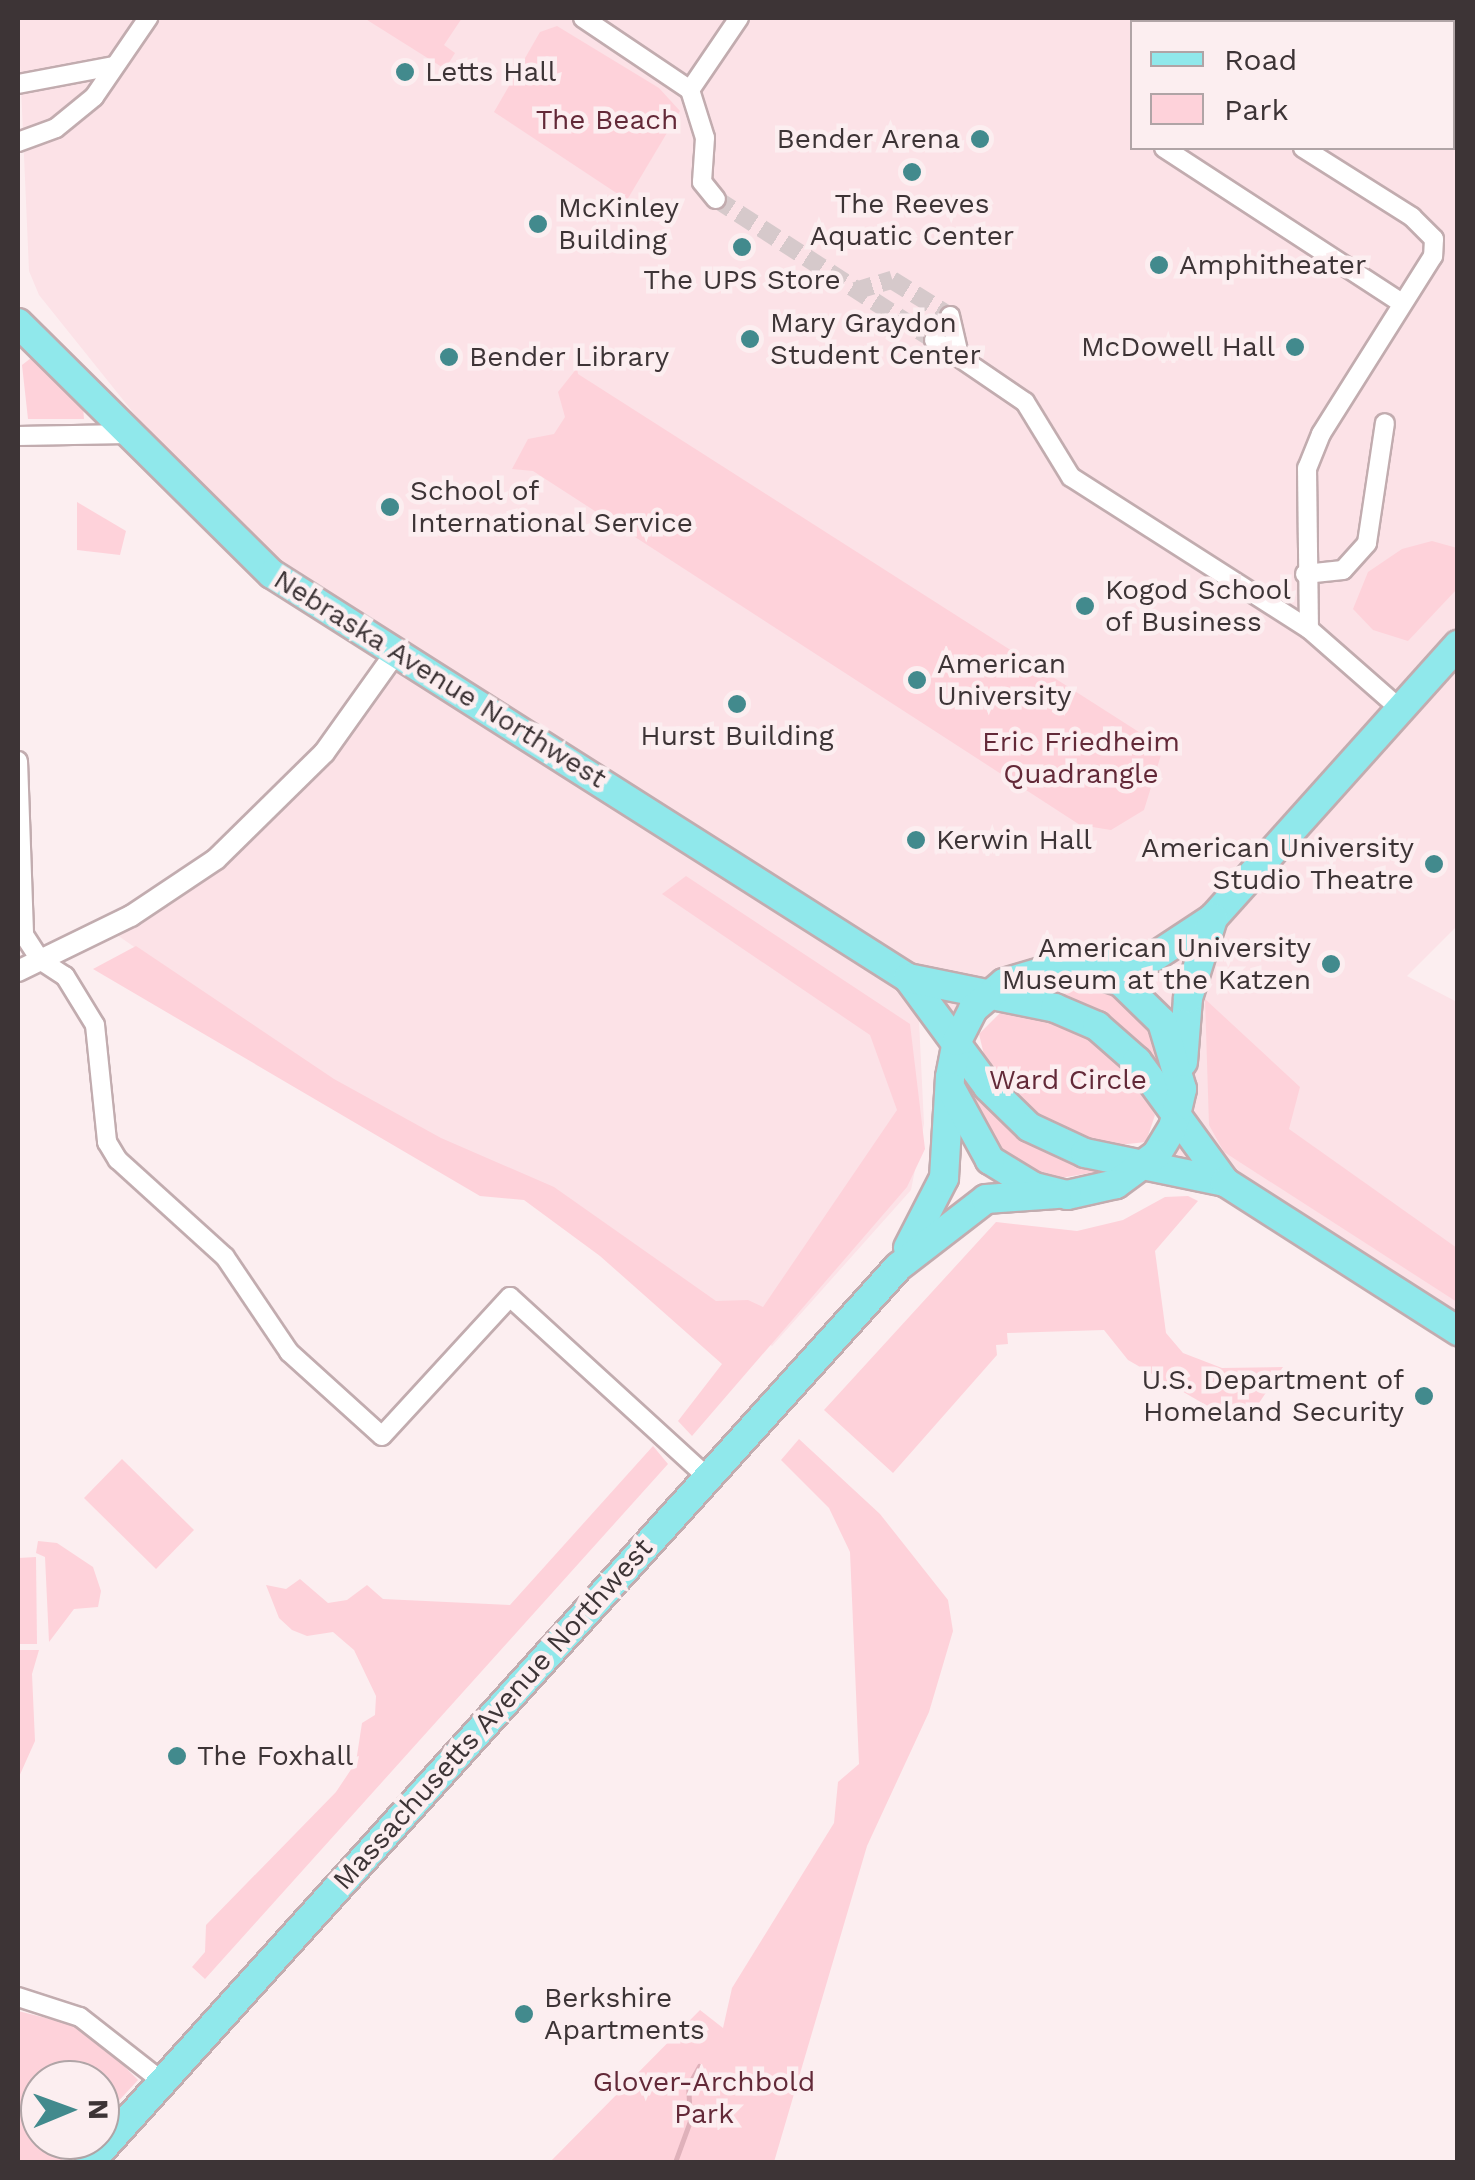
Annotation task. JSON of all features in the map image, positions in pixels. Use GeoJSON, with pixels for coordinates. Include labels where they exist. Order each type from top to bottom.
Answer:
{"type":"FeatureCollection","features":[{"type":"Feature","properties":{"kind":"main road","name":"Nebraska Avenue Northwest"},"geometry":{"type":"LineString","coordinates":[[18,324],[253,558],[394,655],[908,978],[1055,1008],[1097,1026],[1137,1061],[1176,1118]]}},
{"type":"Feature","properties":{"kind":"main road"},"geometry":{"type":"LineString","coordinates":[[957,1041],[986,996],[1030,970],[1154,957],[1213,918],[1458,645]]}},
{"type":"Feature","properties":{"kind":"main road"},"geometry":{"type":"LineString","coordinates":[[1146,1164],[1164,1146],[1176,1118],[1182,1089],[1188,998],[1213,918]]}},
{"type":"Feature","properties":{"kind":"main road"},"geometry":{"type":"LineString","coordinates":[[1068,964],[1112,978],[1150,1005],[1169,1039],[1182,1089]]}},
{"type":"Feature","properties":{"kind":"main road","name":"Nebraska Avenue Northwest"},"geometry":{"type":"LineString","coordinates":[[908,978],[997,1098],[1040,1134],[1086,1153],[1146,1164]]}},
{"type":"Feature","properties":{"kind":"main road","name":"Massachusetts Avenue Northwest"},"geometry":{"type":"LineString","coordinates":[[898,1267],[944,1178],[957,1041]]}},
{"type":"Feature","properties":{"kind":"main road"},"geometry":{"type":"LineString","coordinates":[[950,1087],[990,1160],[1057,1194]]}},
{"type":"Feature","properties":{"kind":"main road"},"geometry":{"type":"LineString","coordinates":[[1176,1118],[1225,1182]]}},
{"type":"Feature","properties":{"kind":"main road"},"geometry":{"type":"LineString","coordinates":[[1146,1164],[1225,1182],[1458,1331]]}},
{"type":"Feature","properties":{"kind":"main road","name":"Massachusetts Avenue Northwest"},"geometry":{"type":"LineString","coordinates":[[90,2162],[898,1267],[986,1199],[1108,1188],[1146,1164]]}},
{"type":"Feature","properties":{"kind":"street"},"geometry":{"type":"LineString","coordinates":[[583,18],[690,90],[706,138],[702,182],[716,199]]}},
{"type":"Feature","properties":{"kind":"street"},"geometry":{"type":"LineString","coordinates":[[690,90],[739,18]]}},
{"type":"Feature","properties":{"kind":"street"},"geometry":{"type":"LineString","coordinates":[[18,142],[71,117],[146,20]]}},
{"type":"Feature","properties":{"kind":"street"},"geometry":{"type":"LineString","coordinates":[[18,84],[112,66]]}},
{"type":"Feature","properties":{"kind":"street"},"geometry":{"type":"LineString","coordinates":[[1167,150],[1402,303]]}},
{"type":"Feature","properties":{"kind":"street"},"geometry":{"type":"LineString","coordinates":[[1306,150],[1428,230],[1433,256],[1306,468],[1309,629]]}},
{"type":"Feature","properties":{"kind":"street"},"geometry":{"type":"LineString","coordinates":[[950,316],[960,354]]}},
{"type":"Feature","properties":{"kind":"street"},"geometry":{"type":"LineString","coordinates":[[934,340],[960,354],[1025,402],[1072,476],[1309,629],[1400,709]]}},
{"type":"Feature","properties":{"kind":"street"},"geometry":{"type":"LineString","coordinates":[[1305,574],[1343,570],[1367,543],[1385,423]]}},
{"type":"Feature","properties":{"kind":"street"},"geometry":{"type":"LineString","coordinates":[[18,436],[128,434]]}},
{"type":"Feature","properties":{"kind":"street"},"geometry":{"type":"LineString","coordinates":[[18,970],[158,899],[253,828],[324,753],[394,655]]}},
{"type":"Feature","properties":{"kind":"street"},"geometry":{"type":"LineString","coordinates":[[18,761],[24,935],[40,960],[64,976],[94,1025],[101,1122],[118,1160],[226,1257],[289,1352],[382,1436],[510,1298],[706,1476]]}},
{"type":"Feature","properties":{"kind":"street"},"geometry":{"type":"LineString","coordinates":[[18,1997],[80,2017],[163,2082]]}},
{"type":"Feature","properties":{"kind":"shaded area","name":"American University"},"geometry":{"type":"Polygon","coordinates":[[[18,18],[1457,18],[1457,926],[1407,976],[1457,1002],[1457,1331],[1163,1146],[1182,1089],[1068,964],[966,1022],[937,1005],[919,1021],[924,1124],[911,1190],[772,1346],[543,1202],[393,1127],[107,928],[240,839],[394,655],[241,547],[39,295],[29,271],[18,18]]]}},
{"type":"Feature","properties":{"kind":"green space"},"geometry":{"type":"Polygon","coordinates":[[[364,18],[462,18],[444,45],[455,53],[445,69],[364,18]]]}},
{"type":"Feature","properties":{"kind":"green space","name":"The Beach"},"geometry":{"type":"Polygon","coordinates":[[[557,26],[659,88],[680,111],[627,200],[494,112],[540,32],[557,26]]]}},
{"type":"Feature","properties":{"kind":"green space"},"geometry":{"type":"Polygon","coordinates":[[[31,358],[83,407],[84,419],[28,419],[22,365],[31,358]]]}},
{"type":"Feature","properties":{"kind":"green space","name":"Eric Friedheim Quadrangle"},"geometry":{"type":"Polygon","coordinates":[[[577,368],[578,374],[1153,741],[1161,755],[1144,810],[1111,830],[1080,825],[533,471],[512,469],[528,439],[554,434],[565,417],[558,392],[577,368]]]}},
{"type":"Feature","properties":{"kind":"green space"},"geometry":{"type":"Polygon","coordinates":[[[77,502],[126,531],[120,555],[77,550],[77,502]]]}},
{"type":"Feature","properties":{"kind":"green space"},"geometry":{"type":"Polygon","coordinates":[[[1432,541],[1457,548],[1457,589],[1408,641],[1373,630],[1353,609],[1368,572],[1402,549],[1432,541]]]}},
{"type":"Feature","properties":{"kind":"green space"},"geometry":{"type":"Polygon","coordinates":[[[686,876],[910,1024],[925,1149],[907,1187],[692,1436],[678,1421],[722,1364],[600,1256],[524,1200],[480,1196],[93,969],[136,946],[334,1079],[441,1138],[554,1187],[716,1301],[748,1300],[763,1307],[897,1110],[870,1035],[662,894],[686,876]]]}},
{"type":"Feature","properties":{"kind":"green space","name":"Ward Circle"},"geometry":{"type":"Polygon","coordinates":[[[1061,979],[1103,985],[1149,1020],[1163,1073],[1023,989],[1061,979]]]}},
{"type":"Feature","properties":{"kind":"green space"},"geometry":{"type":"Polygon","coordinates":[[[1205,999],[1300,1087],[1289,1129],[1457,1248],[1457,1302],[1224,1152],[1209,1125],[1205,999]]]}},
{"type":"Feature","properties":{"kind":"green space","name":"Ward Circle"},"geometry":{"type":"Polygon","coordinates":[[[1000,1013],[1075,1027],[1123,1062],[1155,1115],[1146,1142],[1109,1146],[1051,1129],[996,1078],[984,1055],[979,1034],[1000,1013]]]}},
{"type":"Feature","properties":{"kind":"green space","name":"Ward Circle"},"geometry":{"type":"Polygon","coordinates":[[[970,1086],[1113,1169],[1049,1180],[995,1151],[966,1089],[970,1086]]]}},
{"type":"Feature","properties":{"kind":"green space"},"geometry":{"type":"Polygon","coordinates":[[[1188,1196],[1198,1201],[1155,1251],[1166,1333],[1183,1353],[1222,1368],[1283,1367],[1251,1415],[1230,1419],[1128,1360],[1104,1330],[1007,1333],[1008,1344],[996,1345],[997,1355],[893,1473],[824,1410],[996,1222],[1077,1231],[1123,1220],[1165,1197],[1188,1196]]]}},
{"type":"Feature","properties":{"kind":"green space","name":"Glover-Archbold Park"},"geometry":{"type":"Polygon","coordinates":[[[799,1439],[880,1514],[948,1600],[953,1631],[929,1712],[867,1846],[774,2162],[550,2162],[700,2010],[723,2028],[732,1988],[834,1823],[838,1782],[859,1764],[850,1552],[829,1508],[781,1460],[799,1439]]]}},
{"type":"Feature","properties":{"kind":"green space"},"geometry":{"type":"Polygon","coordinates":[[[653,1446],[668,1464],[205,1979],[192,1967],[205,1952],[206,1925],[336,1792],[356,1762],[362,1723],[375,1715],[376,1696],[354,1650],[333,1632],[307,1636],[292,1630],[279,1618],[266,1585],[286,1589],[300,1579],[328,1603],[347,1600],[367,1585],[383,1599],[510,1605],[653,1446]]]}},
{"type":"Feature","properties":{"kind":"green space"},"geometry":{"type":"Polygon","coordinates":[[[122,1459],[194,1530],[156,1569],[84,1498],[122,1459]]]}},
{"type":"Feature","properties":{"kind":"green space"},"geometry":{"type":"Polygon","coordinates":[[[38,1541],[57,1543],[93,1567],[101,1591],[98,1607],[74,1609],[49,1642],[45,1557],[36,1553],[38,1541]]]}},
{"type":"Feature","properties":{"kind":"green space"},"geometry":{"type":"Polygon","coordinates":[[[36,1557],[37,1644],[18,1644],[18,1558],[36,1557]]]}},
{"type":"Feature","properties":{"kind":"green space"},"geometry":{"type":"Polygon","coordinates":[[[19,1650],[39,1650],[32,1674],[35,1741],[18,1779],[19,1650]]]}},
{"type":"Feature","properties":{"kind":"green space"},"geometry":{"type":"Polygon","coordinates":[[[18,2011],[86,2028],[118,2060],[20,2060],[20,2160],[62,2160],[18,2162],[18,2011]]]}},
{"type":"Feature","properties":{"kind":"green space"},"geometry":{"type":"Polygon","coordinates":[[[120,2062],[138,2080],[120,2099],[120,2062]]]}},
{"type":"Feature","properties":{"kind":"waterway"},"geometry":{"type":"LineString","coordinates":[[675,2162],[690,2121],[688,2086],[699,2066]]}},
{"type":"Feature","properties":{"kind":"tunnel"},"geometry":{"type":"LineString","coordinates":[[716,199],[934,340]]}},
{"type":"Feature","properties":{"kind":"tunnel"},"geometry":{"type":"LineString","coordinates":[[855,291],[892,280],[950,316]]}},
{"type":"Feature","properties":{"kind":"place","name":"Letts Hall"},"geometry":{"type":"Point","coordinates":[405,72]}},
{"type":"Feature","properties":{"kind":"place","name":"Bender Arena"},"geometry":{"type":"Point","coordinates":[980,139]}},
{"type":"Feature","properties":{"kind":"place","name":"The Reeves Aquatic Center"},"geometry":{"type":"Point","coordinates":[912,172]}},
{"type":"Feature","properties":{"kind":"place","name":"McKinley Building"},"geometry":{"type":"Point","coordinates":[538,224]}},
{"type":"Feature","properties":{"kind":"place","name":"The UPS Store"},"geometry":{"type":"Point","coordinates":[742,247]}},
{"type":"Feature","properties":{"kind":"place","name":"Amphitheater"},"geometry":{"type":"Point","coordinates":[1159,265]}},
{"type":"Feature","properties":{"kind":"place","name":"Mary Graydon Student Center"},"geometry":{"type":"Point","coordinates":[750,339]}},
{"type":"Feature","properties":{"kind":"place","name":"McDowell Hall"},"geometry":{"type":"Point","coordinates":[1295,347]}},
{"type":"Feature","properties":{"kind":"place","name":"Bender Library"},"geometry":{"type":"Point","coordinates":[449,357]}},
{"type":"Feature","properties":{"kind":"place","name":"School of International Service"},"geometry":{"type":"Point","coordinates":[390,507]}},
{"type":"Feature","properties":{"kind":"place","name":"Kogod School of Business"},"geometry":{"type":"Point","coordinates":[1085,606]}},
{"type":"Feature","properties":{"kind":"place","name":"American University"},"geometry":{"type":"Point","coordinates":[917,680]}},
{"type":"Feature","properties":{"kind":"place","name":"Hurst Building"},"geometry":{"type":"Point","coordinates":[737,704]}},
{"type":"Feature","properties":{"kind":"place","name":"Kerwin Hall"},"geometry":{"type":"Point","coordinates":[916,840]}},
{"type":"Feature","properties":{"kind":"place","name":"American University Studio Theatre"},"geometry":{"type":"Point","coordinates":[1434,864]}},
{"type":"Feature","properties":{"kind":"place","name":"American University Museum at the Katzen"},"geometry":{"type":"Point","coordinates":[1331,964]}},
{"type":"Feature","properties":{"kind":"place","name":"U.S. Department of Homeland Security"},"geometry":{"type":"Point","coordinates":[1424,1396]}},
{"type":"Feature","properties":{"kind":"place","name":"The Foxhall"},"geometry":{"type":"Point","coordinates":[177,1756]}},
{"type":"Feature","properties":{"kind":"place","name":"Berkshire Apartments"},"geometry":{"type":"Point","coordinates":[524,2014]}}]}
